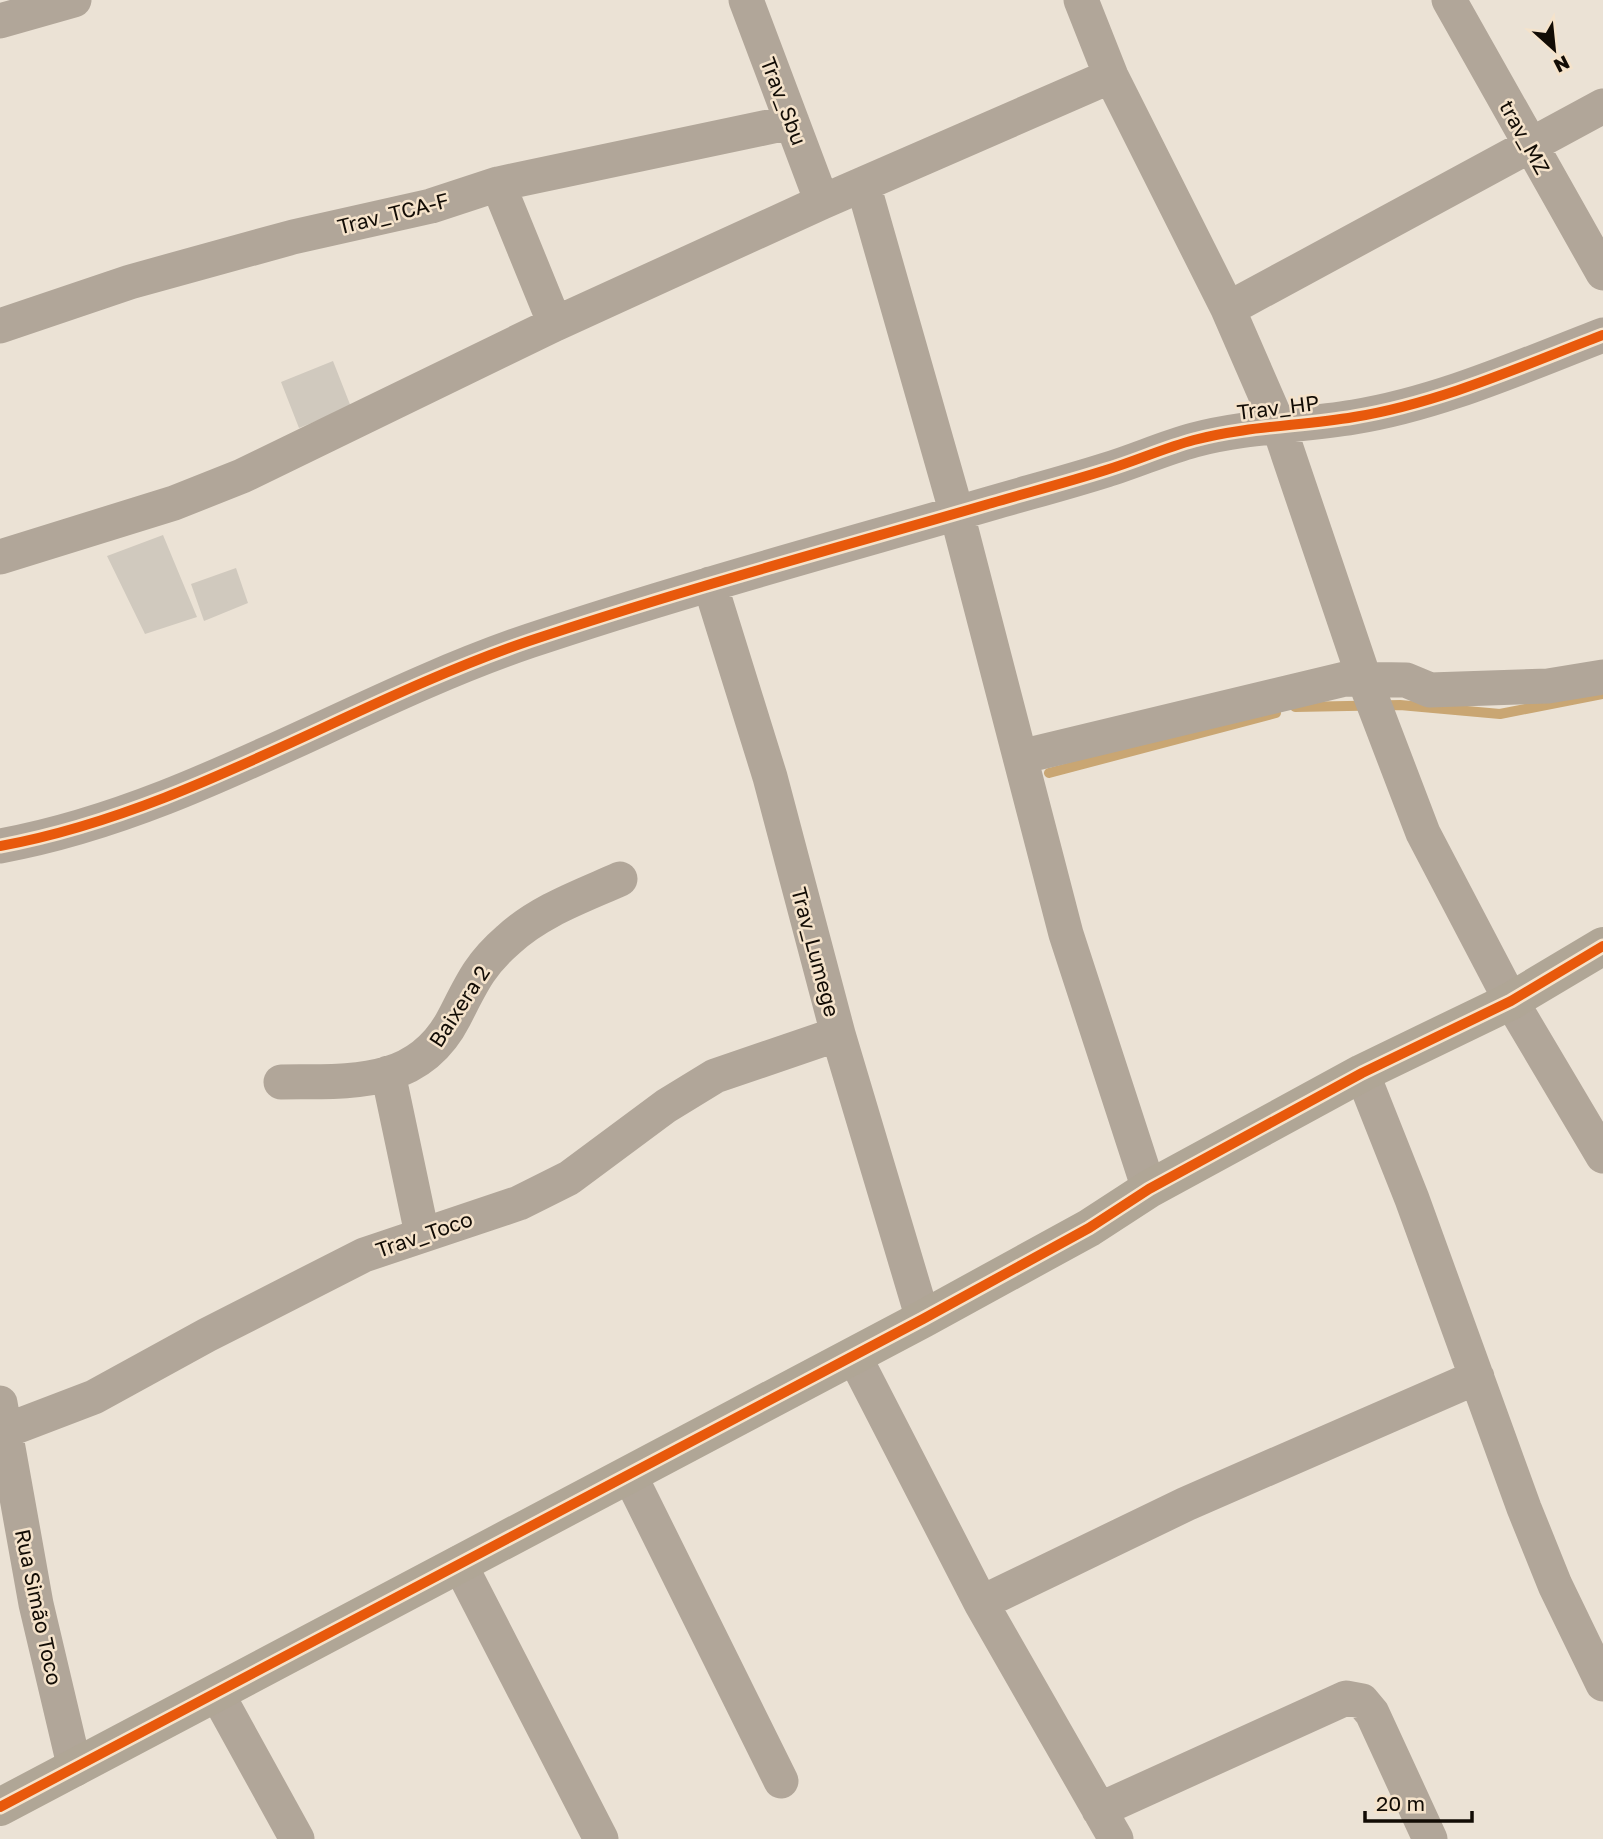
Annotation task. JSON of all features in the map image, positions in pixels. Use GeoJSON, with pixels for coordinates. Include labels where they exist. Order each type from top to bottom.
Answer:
{"type":"FeatureCollection","features":[{"type":"Feature","properties":{"kind":"street"},"geometry":{"type":"LineString","coordinates":[[0,21],[74,0]]}},
{"type":"Feature","properties":{"kind":"street","name":"Trav_Sbu"},"geometry":{"type":"LineString","coordinates":[[746,0],[822,202]]}},
{"type":"Feature","properties":{"kind":"street"},"geometry":{"type":"LineString","coordinates":[[1081,0],[1111,76],[1227,309],[1279,425],[1365,681],[1423,833],[1511,1000],[1603,1156]]}},
{"type":"Feature","properties":{"kind":"street","name":"trav_MZ"},"geometry":{"type":"LineString","coordinates":[[1449,0],[1603,273]]}},
{"type":"Feature","properties":{"kind":"street"},"geometry":{"type":"LineString","coordinates":[[0,557],[174,503],[242,476],[555,324],[822,202],[1111,76]]}},
{"type":"Feature","properties":{"kind":"street"},"geometry":{"type":"LineString","coordinates":[[1227,309],[1603,106]]}},
{"type":"Feature","properties":{"kind":"street","name":"Trav_TCA-F"},"geometry":{"type":"LineString","coordinates":[[0,326],[130,282],[293,237],[431,206],[498,184],[792,122]]}},
{"type":"Feature","properties":{"kind":"street"},"geometry":{"type":"LineString","coordinates":[[498,184],[555,324]]}},
{"type":"Feature","properties":{"kind":"street"},"geometry":{"type":"LineString","coordinates":[[863,184],[957,514],[1066,934],[1149,1189]]}},
{"type":"Feature","properties":{"kind":"street","name":"Trav_HP"},"geometry":{"type":"LineString","coordinates":[[0,846],[56,836],[181,791],[439,674],[528,642],[710,584],[1108,470],[1190,441],[1279,425],[1354,417],[1410,404],[1474,385],[1603,335]]}},
{"type":"Feature","properties":{"kind":"street","name":"Trav_Lumege"},"geometry":{"type":"LineString","coordinates":[[710,584],[770,777],[838,1034],[923,1319]]}},
{"type":"Feature","properties":{"kind":"street"},"geometry":{"type":"LineString","coordinates":[[1020,757],[1345,679],[1406,680],[1430,691],[1548,686],[1603,677]]}},
{"type":"Feature","properties":{"kind":"street","name":"Baixera 2"},"geometry":{"type":"LineString","coordinates":[[281,1082],[366,1080],[419,1062],[438,1044],[472,978],[508,939],[545,913],[620,878]]}},
{"type":"Feature","properties":{"kind":"street"},"geometry":{"type":"LineString","coordinates":[[0,1807],[923,1319],[1089,1227],[1149,1189],[1362,1073],[1511,1000],[1603,946]]}},
{"type":"Feature","properties":{"kind":"street","name":"Trav_Toco"},"geometry":{"type":"LineString","coordinates":[[3,1417],[94,1397],[207,1335],[364,1255],[519,1203],[569,1178],[666,1106],[715,1076],[838,1034]]}},
{"type":"Feature","properties":{"kind":"street"},"geometry":{"type":"LineString","coordinates":[[388,1073],[422,1234]]}},
{"type":"Feature","properties":{"kind":"street"},"geometry":{"type":"LineString","coordinates":[[1362,1073],[1555,1585],[1603,1684]]}},
{"type":"Feature","properties":{"kind":"street"},"geometry":{"type":"LineString","coordinates":[[853,1356],[981,1603],[1108,1824],[1346,1698],[1362,1701],[1372,1713],[1430,1839]]}},
{"type":"Feature","properties":{"kind":"street"},"geometry":{"type":"LineString","coordinates":[[981,1603],[1186,1504],[1477,1377]]}},
{"type":"Feature","properties":{"kind":"street","name":"Rua Simão Toco"},"geometry":{"type":"LineString","coordinates":[[3,1417],[36,1604],[75,1769]]}},
{"type":"Feature","properties":{"kind":"street"},"geometry":{"type":"LineString","coordinates":[[629,1474],[781,1781]]}},
{"type":"Feature","properties":{"kind":"street"},"geometry":{"type":"LineString","coordinates":[[459,1563],[601,1839]]}},
{"type":"Feature","properties":{"kind":"street"},"geometry":{"type":"LineString","coordinates":[[216,1692],[297,1839]]}},
{"type":"Feature","properties":{"kind":"building"},"geometry":{"type":"Polygon","coordinates":[[[333,361],[351,407],[299,428],[281,382],[333,361]]]}},
{"type":"Feature","properties":{"kind":"building"},"geometry":{"type":"Polygon","coordinates":[[[163,535],[197,617],[145,634],[107,556],[163,535]]]}},
{"type":"Feature","properties":{"kind":"building"},"geometry":{"type":"Polygon","coordinates":[[[236,568],[248,603],[204,621],[191,584],[236,568]]]}},
{"type":"Feature","properties":{"kind":"waterway"},"geometry":{"type":"LineString","coordinates":[[1295,707],[1400,705],[1500,714],[1603,694]]}},
{"type":"Feature","properties":{"kind":"waterway"},"geometry":{"type":"LineString","coordinates":[[1049,773],[1276,713]]}},
{"type":"Feature","properties":{"kind":"cycle path"},"geometry":{"type":"LineString","coordinates":[[0,846],[69,830],[136,808],[268,754],[463,666],[586,622],[1092,474],[1194,440],[1234,432],[1354,417],[1418,403],[1603,335]]}},
{"type":"Feature","properties":{"kind":"cycle path"},"geometry":{"type":"LineString","coordinates":[[0,1807],[923,1319],[1089,1228],[1149,1189],[1362,1073],[1511,1001],[1603,946]]}}]}
